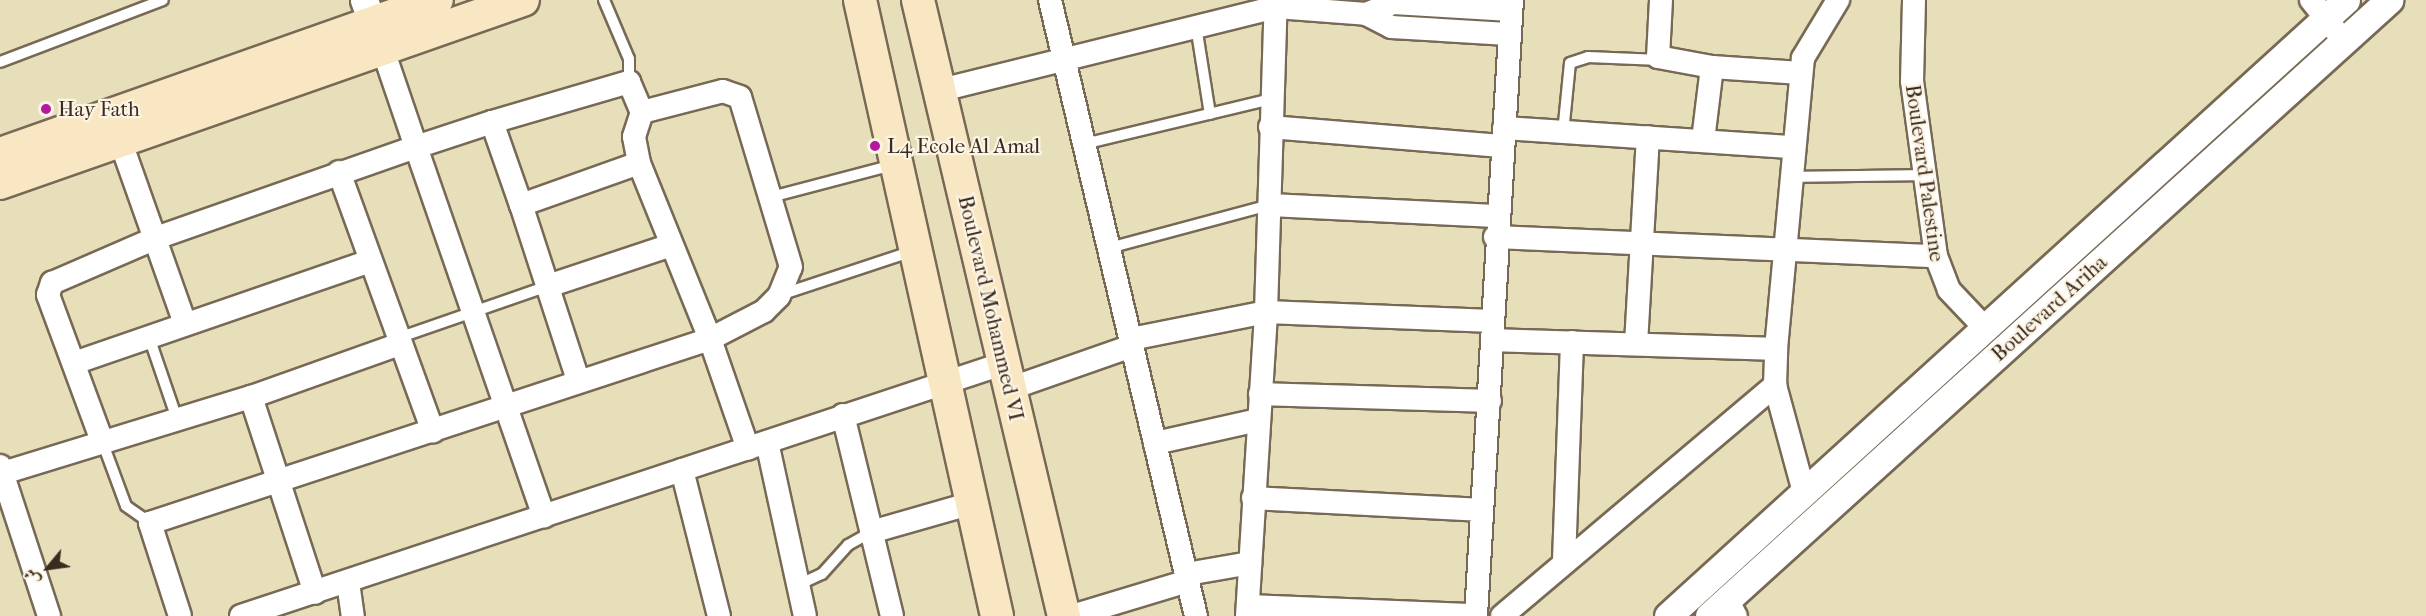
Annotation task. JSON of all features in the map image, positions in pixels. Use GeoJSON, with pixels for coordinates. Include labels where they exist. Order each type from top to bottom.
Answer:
{"type":"FeatureCollection","features":[{"type":"Feature","properties":{"kind":"main road"},"geometry":{"type":"LineString","coordinates":[[0,153],[437,0]]}},
{"type":"Feature","properties":{"kind":"main road"},"geometry":{"type":"LineString","coordinates":[[0,183],[120,140],[373,24],[523,0]]}},
{"type":"Feature","properties":{"kind":"main road"},"geometry":{"type":"LineString","coordinates":[[860,0],[997,616]]}},
{"type":"Feature","properties":{"kind":"main road","name":"Boulevard Mohammed VI"},"geometry":{"type":"LineString","coordinates":[[918,0],[941,90],[1005,376],[1064,616]]}},
{"type":"Feature","properties":{"kind":"street"},"geometry":{"type":"LineString","coordinates":[[1050,0],[1196,616]]}},
{"type":"Feature","properties":{"kind":"street"},"geometry":{"type":"LineString","coordinates":[[1661,0],[1660,60],[1712,67],[1801,73]]}},
{"type":"Feature","properties":{"kind":"street"},"geometry":{"type":"LineString","coordinates":[[1804,492],[1775,385],[1776,349],[1786,250],[1792,147],[1801,73],[1810,41],[1838,0]]}},
{"type":"Feature","properties":{"kind":"street","name":"Boulevard Palestine"},"geometry":{"type":"LineString","coordinates":[[1914,0],[1910,61],[1936,256],[1949,290],[1985,328]]}},
{"type":"Feature","properties":{"kind":"street","name":"Boulevard Ariha"},"geometry":{"type":"LineString","coordinates":[[1668,616],[1985,328],[2318,10],[2346,0]]}},
{"type":"Feature","properties":{"kind":"street","name":"Boulevard Ariha"},"geometry":{"type":"LineString","coordinates":[[1724,611],[2389,0]]}},
{"type":"Feature","properties":{"kind":"street"},"geometry":{"type":"LineString","coordinates":[[1391,27],[1393,2]]}},
{"type":"Feature","properties":{"kind":"street"},"geometry":{"type":"LineString","coordinates":[[1276,4],[1270,127],[1266,312],[1247,611],[1476,616],[1490,401],[1496,227],[1511,5],[1393,2],[1366,14]]}},
{"type":"Feature","properties":{"kind":"street"},"geometry":{"type":"LineString","coordinates":[[941,90],[1276,4],[1366,14],[1391,27],[1508,34]]}},
{"type":"Feature","properties":{"kind":"street"},"geometry":{"type":"LineString","coordinates":[[2318,10],[2344,41]]}},
{"type":"Feature","properties":{"kind":"street"},"geometry":{"type":"LineString","coordinates":[[373,24],[544,516]]}},
{"type":"Feature","properties":{"kind":"street"},"geometry":{"type":"LineString","coordinates":[[1703,140],[1712,67]]}},
{"type":"Feature","properties":{"kind":"street"},"geometry":{"type":"LineString","coordinates":[[102,441],[48,288],[156,238],[339,172],[492,122],[629,82],[642,112],[634,137],[639,163],[710,339],[758,446],[805,616]]}},
{"type":"Feature","properties":{"kind":"street"},"geometry":{"type":"LineString","coordinates":[[180,616],[150,523],[279,482],[578,380],[710,339],[752,321],[779,296],[791,267],[771,197],[733,91],[642,112]]}},
{"type":"Feature","properties":{"kind":"street"},"geometry":{"type":"LineString","coordinates":[[492,122],[578,380]]}},
{"type":"Feature","properties":{"kind":"street"},"geometry":{"type":"LineString","coordinates":[[1270,127],[1503,137],[1563,133],[1792,147]]}},
{"type":"Feature","properties":{"kind":"street"},"geometry":{"type":"LineString","coordinates":[[1636,344],[1648,137]]}},
{"type":"Feature","properties":{"kind":"street"},"geometry":{"type":"LineString","coordinates":[[120,140],[186,324]]}},
{"type":"Feature","properties":{"kind":"street"},"geometry":{"type":"LineString","coordinates":[[521,205],[639,163]]}},
{"type":"Feature","properties":{"kind":"street"},"geometry":{"type":"LineString","coordinates":[[339,172],[433,430]]}},
{"type":"Feature","properties":{"kind":"street"},"geometry":{"type":"LineString","coordinates":[[1270,205],[1643,241],[1936,256]]}},
{"type":"Feature","properties":{"kind":"street"},"geometry":{"type":"LineString","coordinates":[[548,285],[671,245]]}},
{"type":"Feature","properties":{"kind":"street"},"geometry":{"type":"LineString","coordinates":[[74,363],[370,261]]}},
{"type":"Feature","properties":{"kind":"street"},"geometry":{"type":"LineString","coordinates":[[241,616],[758,446],[946,379],[1005,376],[1131,343],[1266,312],[1493,331],[1572,342],[1776,349]]}},
{"type":"Feature","properties":{"kind":"street"},"geometry":{"type":"LineString","coordinates":[[48,616],[1,471],[251,398],[399,341]]}},
{"type":"Feature","properties":{"kind":"street"},"geometry":{"type":"LineString","coordinates":[[1564,561],[1572,342]]}},
{"type":"Feature","properties":{"kind":"street"},"geometry":{"type":"LineString","coordinates":[[1502,616],[1564,561],[1775,385]]}},
{"type":"Feature","properties":{"kind":"street"},"geometry":{"type":"LineString","coordinates":[[1260,394],[1490,401]]}},
{"type":"Feature","properties":{"kind":"street"},"geometry":{"type":"LineString","coordinates":[[251,398],[315,593]]}},
{"type":"Feature","properties":{"kind":"street"},"geometry":{"type":"LineString","coordinates":[[843,415],[892,616]]}},
{"type":"Feature","properties":{"kind":"street"},"geometry":{"type":"LineString","coordinates":[[1155,443],[1258,420]]}},
{"type":"Feature","properties":{"kind":"street"},"geometry":{"type":"LineString","coordinates":[[682,470],[719,616]]}},
{"type":"Feature","properties":{"kind":"street"},"geometry":{"type":"LineString","coordinates":[[1253,498],[1482,510]]}},
{"type":"Feature","properties":{"kind":"street"},"geometry":{"type":"LineString","coordinates":[[871,532],[972,503]]}},
{"type":"Feature","properties":{"kind":"street"},"geometry":{"type":"LineString","coordinates":[[1072,616],[1187,578],[1250,563]]}},
{"type":"Feature","properties":{"kind":"street"},"geometry":{"type":"LineString","coordinates":[[348,582],[353,616]]}},
{"type":"Feature","properties":{"kind":"lane"},"geometry":{"type":"LineString","coordinates":[[0,62],[163,0]]}},
{"type":"Feature","properties":{"kind":"lane"},"geometry":{"type":"LineString","coordinates":[[604,0],[629,59],[629,82]]}},
{"type":"Feature","properties":{"kind":"lane"},"geometry":{"type":"LineString","coordinates":[[1196,26],[1210,114]]}},
{"type":"Feature","properties":{"kind":"lane"},"geometry":{"type":"LineString","coordinates":[[1563,133],[1570,63],[1588,57],[1660,60]]}},
{"type":"Feature","properties":{"kind":"lane"},"geometry":{"type":"LineString","coordinates":[[1084,144],[1271,99]]}},
{"type":"Feature","properties":{"kind":"lane"},"geometry":{"type":"LineString","coordinates":[[771,197],[897,164]]}},
{"type":"Feature","properties":{"kind":"lane"},"geometry":{"type":"LineString","coordinates":[[1790,177],[1925,175]]}},
{"type":"Feature","properties":{"kind":"lane"},"geometry":{"type":"LineString","coordinates":[[1109,248],[1270,205]]}},
{"type":"Feature","properties":{"kind":"lane"},"geometry":{"type":"LineString","coordinates":[[779,296],[916,250]]}},
{"type":"Feature","properties":{"kind":"lane"},"geometry":{"type":"LineString","coordinates":[[399,341],[472,310],[548,285]]}},
{"type":"Feature","properties":{"kind":"lane"},"geometry":{"type":"LineString","coordinates":[[149,336],[177,419]]}},
{"type":"Feature","properties":{"kind":"lane"},"geometry":{"type":"LineString","coordinates":[[102,441],[126,506],[150,523]]}},
{"type":"Feature","properties":{"kind":"lane"},"geometry":{"type":"LineString","coordinates":[[798,585],[822,574],[848,545],[871,532]]}},
{"type":"Feature","properties":{"kind":"place","name":"Hay Fath"},"geometry":{"type":"Point","coordinates":[46,109]}},
{"type":"Feature","properties":{"kind":"place","name":"L4 Ecole Al Amal"},"geometry":{"type":"Point","coordinates":[875,146]}}]}
